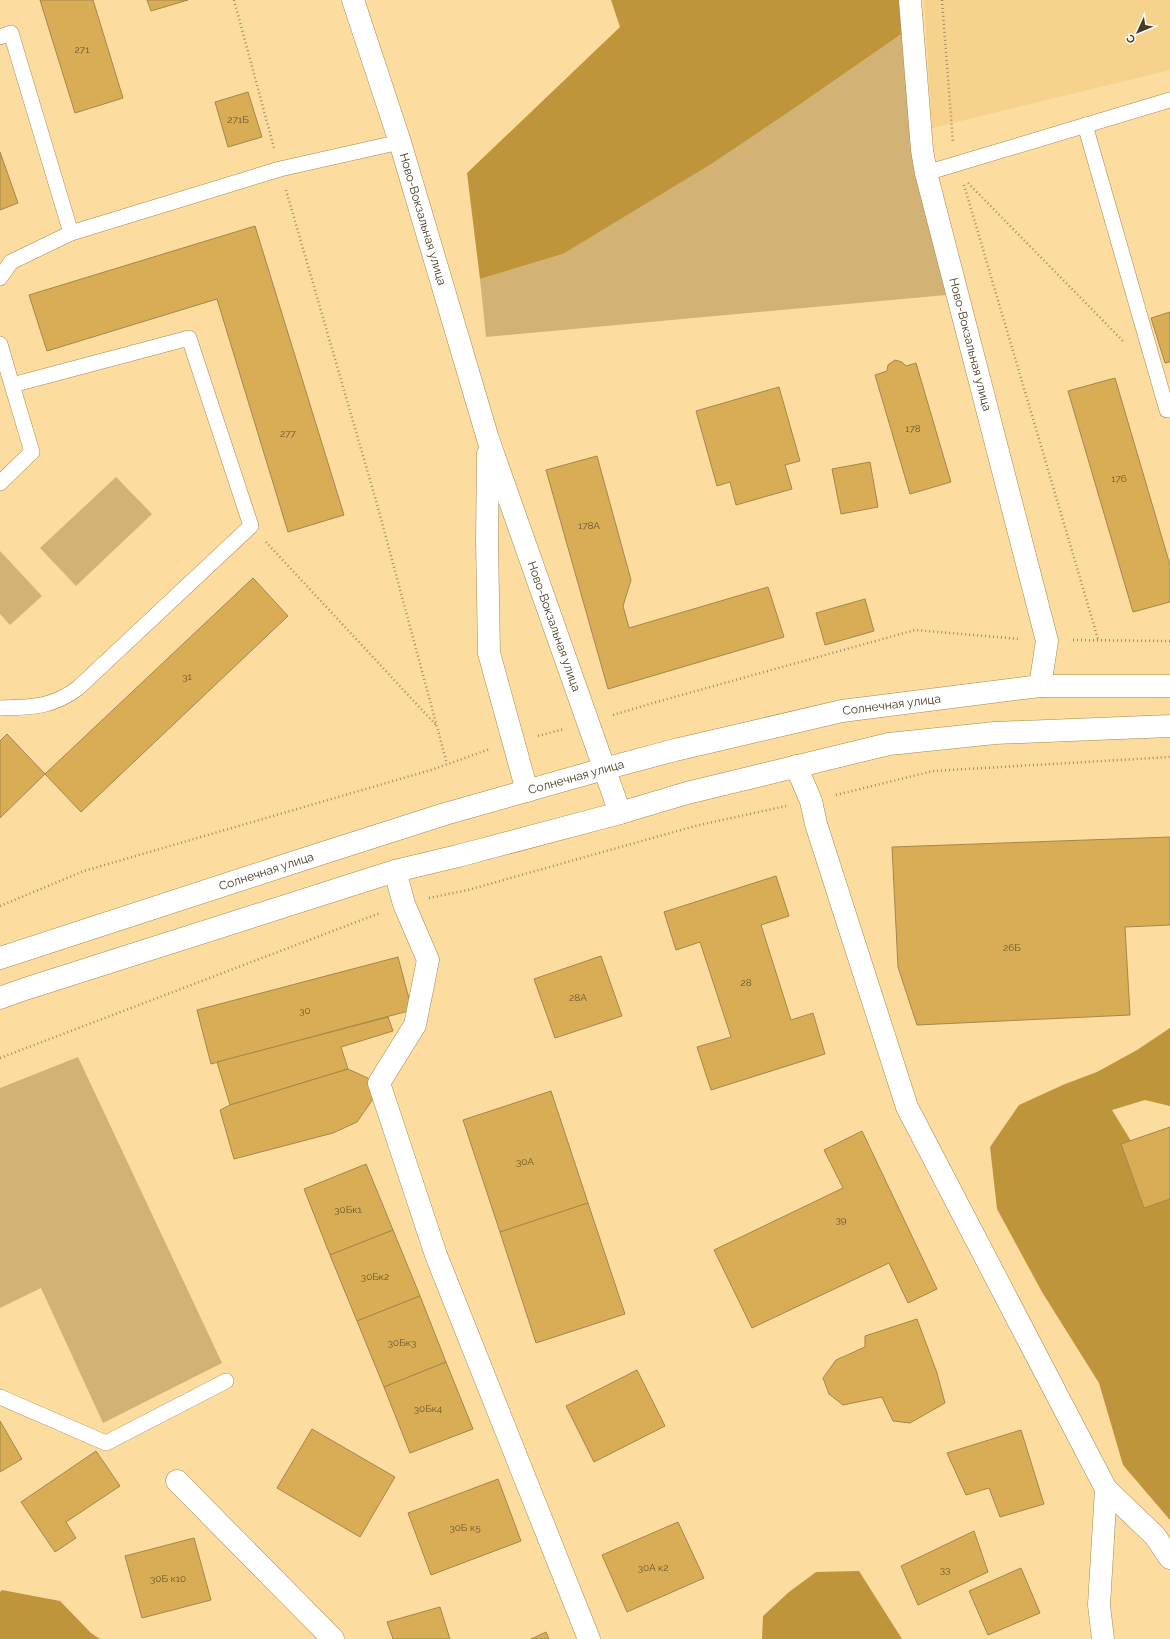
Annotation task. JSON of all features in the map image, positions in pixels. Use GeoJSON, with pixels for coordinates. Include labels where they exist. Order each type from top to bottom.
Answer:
{"type":"FeatureCollection","features":[{"type":"Feature","properties":{"kind":"street","name":"Ново-Вокзальная улица"},"geometry":{"type":"LineString","coordinates":[[353,0],[400,142],[488,439],[620,813]]}},
{"type":"Feature","properties":{"kind":"street","name":"Ново-Вокзальная улица"},"geometry":{"type":"LineString","coordinates":[[910,0],[922,150],[926,173],[1047,641],[1040,686]]}},
{"type":"Feature","properties":{"kind":"street","name":"Ново-Вокзальная улица"},"geometry":{"type":"LineString","coordinates":[[488,439],[487,541],[489,653],[527,792]]}},
{"type":"Feature","properties":{"kind":"street","name":"Солнечная улица"},"geometry":{"type":"LineString","coordinates":[[0,958],[445,814],[527,792],[604,768],[674,750],[842,712],[1040,686],[1170,686]]}},
{"type":"Feature","properties":{"kind":"street"},"geometry":{"type":"LineString","coordinates":[[0,998],[25,988],[395,871],[458,856],[620,813],[687,793],[889,744],[995,732],[1170,726]]}},
{"type":"Feature","properties":{"kind":"street"},"geometry":{"type":"LineString","coordinates":[[796,766],[811,801],[816,824],[907,1107],[1106,1489],[1155,1536],[1170,1558]]}},
{"type":"Feature","properties":{"kind":"street"},"geometry":{"type":"LineString","coordinates":[[395,871],[404,904],[428,960],[415,1025],[379,1083],[436,1255],[589,1639]]}},
{"type":"Feature","properties":{"kind":"street"},"geometry":{"type":"LineString","coordinates":[[177,1481],[333,1639]]}},
{"type":"Feature","properties":{"kind":"street"},"geometry":{"type":"LineString","coordinates":[[1103,1639],[1099,1605],[1106,1489]]}},
{"type":"Feature","properties":{"kind":"lane"},"geometry":{"type":"LineString","coordinates":[[0,36],[11,33],[71,233]]}},
{"type":"Feature","properties":{"kind":"lane"},"geometry":{"type":"LineString","coordinates":[[926,173],[960,170],[1085,125],[1170,100]]}},
{"type":"Feature","properties":{"kind":"lane"},"geometry":{"type":"LineString","coordinates":[[1085,125],[1167,410],[1170,410]]}},
{"type":"Feature","properties":{"kind":"lane"},"geometry":{"type":"LineString","coordinates":[[0,278],[11,262],[71,233],[280,169],[400,142]]}},
{"type":"Feature","properties":{"kind":"lane"},"geometry":{"type":"LineString","coordinates":[[0,708],[40,706],[53,703],[66,697],[78,688],[251,526],[189,338],[12,385]]}},
{"type":"Feature","properties":{"kind":"lane"},"geometry":{"type":"LineString","coordinates":[[0,344],[32,452],[0,483]]}},
{"type":"Feature","properties":{"kind":"lane"},"geometry":{"type":"LineString","coordinates":[[0,1397],[106,1443],[226,1381]]}},
{"type":"Feature","properties":{"kind":"path"},"geometry":{"type":"LineString","coordinates":[[234,0],[280,169],[377,504],[447,764]]}},
{"type":"Feature","properties":{"kind":"path"},"geometry":{"type":"LineString","coordinates":[[942,0],[953,146],[1098,639]]}},
{"type":"Feature","properties":{"kind":"path"},"geometry":{"type":"LineString","coordinates":[[960,170],[1124,342]]}},
{"type":"Feature","properties":{"kind":"path"},"geometry":{"type":"LineString","coordinates":[[251,526],[437,726]]}},
{"type":"Feature","properties":{"kind":"path"},"geometry":{"type":"LineString","coordinates":[[0,1058],[404,904],[468,890],[696,826],[811,801],[933,771],[1170,757]]}},
{"type":"Feature","properties":{"kind":"shaded area"},"geometry":{"type":"Polygon","coordinates":[[[611,0],[911,0],[913,26],[711,164],[563,254],[480,279],[467,173],[620,27],[611,0]]]}},
{"type":"Feature","properties":{"kind":"shaded area"},"geometry":{"type":"Polygon","coordinates":[[[924,0],[1170,0],[1170,70],[932,128],[924,0]]]}},
{"type":"Feature","properties":{"kind":"shaded area"},"geometry":{"type":"Polygon","coordinates":[[[913,26],[946,295],[486,337],[480,279],[563,254],[802,103],[913,26]]]}},
{"type":"Feature","properties":{"kind":"shaded area"},"geometry":{"type":"Polygon","coordinates":[[[116,477],[152,514],[76,586],[40,548],[116,477]]]}},
{"type":"Feature","properties":{"kind":"shaded area"},"geometry":{"type":"Polygon","coordinates":[[[0,551],[42,596],[10,625],[0,614],[0,551]]]}},
{"type":"Feature","properties":{"kind":"shaded area"},"geometry":{"type":"Polygon","coordinates":[[[1170,1028],[1170,1106],[1145,1100],[1112,1110],[1134,1146],[1170,1171],[1170,1520],[1123,1465],[1099,1383],[1042,1292],[997,1209],[990,1147],[1019,1105],[1065,1084],[1097,1072],[1137,1050],[1170,1028]]]}},
{"type":"Feature","properties":{"kind":"shaded area"},"geometry":{"type":"Polygon","coordinates":[[[78,1057],[222,1363],[103,1423],[41,1288],[0,1308],[0,1088],[78,1057]]]}},
{"type":"Feature","properties":{"kind":"shaded area"},"geometry":{"type":"Polygon","coordinates":[[[859,1571],[902,1639],[762,1639],[763,1616],[789,1592],[816,1572],[859,1571]]]}},
{"type":"Feature","properties":{"kind":"shaded area"},"geometry":{"type":"Polygon","coordinates":[[[2,1590],[60,1601],[91,1633],[100,1639],[0,1639],[0,1592],[2,1590]]]}},
{"type":"Feature","properties":{"kind":"building"},"geometry":{"type":"Polygon","coordinates":[[[40,0],[93,0],[123,98],[75,113],[40,0]]]}},
{"type":"Feature","properties":{"kind":"building"},"geometry":{"type":"Polygon","coordinates":[[[147,0],[188,0],[151,11],[147,0]]]}},
{"type":"Feature","properties":{"kind":"building"},"geometry":{"type":"Polygon","coordinates":[[[248,92],[262,137],[228,147],[215,102],[248,92]]]}},
{"type":"Feature","properties":{"kind":"building"},"geometry":{"type":"Polygon","coordinates":[[[0,152],[18,203],[0,210],[0,152]]]}},
{"type":"Feature","properties":{"kind":"building"},"geometry":{"type":"Polygon","coordinates":[[[255,226],[344,515],[288,532],[217,299],[47,351],[29,295],[255,226]]]}},
{"type":"Feature","properties":{"kind":"building"},"geometry":{"type":"Polygon","coordinates":[[[1170,312],[1170,362],[1165,363],[1151,318],[1170,312]]]}},
{"type":"Feature","properties":{"kind":"building"},"geometry":{"type":"Polygon","coordinates":[[[895,360],[902,362],[906,366],[916,363],[951,482],[910,494],[875,375],[887,371],[888,365],[895,360]]]}},
{"type":"Feature","properties":{"kind":"building"},"geometry":{"type":"Polygon","coordinates":[[[1115,378],[1170,565],[1170,602],[1133,612],[1068,391],[1115,378]]]}},
{"type":"Feature","properties":{"kind":"building"},"geometry":{"type":"Polygon","coordinates":[[[779,387],[800,461],[785,465],[792,489],[736,505],[730,482],[717,486],[696,411],[779,387]]]}},
{"type":"Feature","properties":{"kind":"building"},"geometry":{"type":"Polygon","coordinates":[[[597,456],[631,580],[623,606],[629,628],[768,587],[784,637],[608,689],[546,470],[597,456]]]}},
{"type":"Feature","properties":{"kind":"building"},"geometry":{"type":"Polygon","coordinates":[[[870,462],[878,507],[841,514],[832,469],[870,462]]]}},
{"type":"Feature","properties":{"kind":"building"},"geometry":{"type":"Polygon","coordinates":[[[253,578],[288,616],[81,812],[45,774],[253,578]]]}},
{"type":"Feature","properties":{"kind":"building"},"geometry":{"type":"Polygon","coordinates":[[[865,599],[874,631],[825,645],[816,613],[865,599]]]}},
{"type":"Feature","properties":{"kind":"building"},"geometry":{"type":"Polygon","coordinates":[[[7,734],[45,774],[0,818],[0,741],[7,734]]]}},
{"type":"Feature","properties":{"kind":"building"},"geometry":{"type":"Polygon","coordinates":[[[1170,837],[1170,925],[1125,927],[1130,1015],[917,1025],[898,967],[892,847],[1170,837]]]}},
{"type":"Feature","properties":{"kind":"building"},"geometry":{"type":"Polygon","coordinates":[[[776,876],[789,916],[761,925],[791,1020],[813,1013],[825,1054],[711,1090],[697,1047],[731,1037],[700,942],[676,950],[664,912],[776,876]]]}},
{"type":"Feature","properties":{"kind":"building"},"geometry":{"type":"Polygon","coordinates":[[[601,956],[622,1016],[555,1038],[534,979],[601,956]]]}},
{"type":"Feature","properties":{"kind":"building"},"geometry":{"type":"Polygon","coordinates":[[[398,957],[412,1010],[211,1064],[197,1010],[398,957]]]}},
{"type":"Feature","properties":{"kind":"building"},"geometry":{"type":"Polygon","coordinates":[[[388,1017],[393,1031],[341,1047],[348,1069],[230,1105],[217,1062],[388,1017]]]}},
{"type":"Feature","properties":{"kind":"building"},"geometry":{"type":"Polygon","coordinates":[[[348,1069],[372,1080],[373,1099],[357,1122],[333,1133],[234,1159],[220,1110],[230,1105],[348,1069]]]}},
{"type":"Feature","properties":{"kind":"building"},"geometry":{"type":"Polygon","coordinates":[[[551,1091],[588,1203],[500,1232],[463,1120],[551,1091]]]}},
{"type":"Feature","properties":{"kind":"building"},"geometry":{"type":"Polygon","coordinates":[[[1170,1127],[1170,1199],[1144,1208],[1121,1144],[1170,1127]]]}},
{"type":"Feature","properties":{"kind":"building"},"geometry":{"type":"Polygon","coordinates":[[[862,1131],[937,1289],[908,1303],[889,1263],[752,1328],[714,1250],[843,1188],[824,1150],[862,1131]]]}},
{"type":"Feature","properties":{"kind":"building"},"geometry":{"type":"Polygon","coordinates":[[[366,1164],[393,1230],[330,1255],[304,1189],[366,1164]]]}},
{"type":"Feature","properties":{"kind":"building"},"geometry":{"type":"Polygon","coordinates":[[[588,1203],[625,1314],[536,1343],[500,1232],[588,1203]]]}},
{"type":"Feature","properties":{"kind":"building"},"geometry":{"type":"Polygon","coordinates":[[[393,1230],[420,1296],[357,1321],[330,1255],[393,1230]]]}},
{"type":"Feature","properties":{"kind":"building"},"geometry":{"type":"Polygon","coordinates":[[[420,1296],[446,1362],[384,1387],[357,1321],[420,1296]]]}},
{"type":"Feature","properties":{"kind":"building"},"geometry":{"type":"Polygon","coordinates":[[[917,1319],[937,1373],[945,1403],[910,1423],[893,1421],[882,1397],[843,1405],[829,1394],[823,1378],[836,1360],[865,1347],[865,1336],[917,1319]]]}},
{"type":"Feature","properties":{"kind":"building"},"geometry":{"type":"Polygon","coordinates":[[[446,1362],[473,1429],[410,1453],[384,1387],[446,1362]]]}},
{"type":"Feature","properties":{"kind":"building"},"geometry":{"type":"Polygon","coordinates":[[[637,1370],[665,1426],[594,1462],[566,1406],[637,1370]]]}},
{"type":"Feature","properties":{"kind":"building"},"geometry":{"type":"Polygon","coordinates":[[[0,1421],[22,1459],[0,1472],[0,1421]]]}},
{"type":"Feature","properties":{"kind":"building"},"geometry":{"type":"Polygon","coordinates":[[[312,1429],[395,1477],[360,1537],[277,1488],[312,1429]]]}},
{"type":"Feature","properties":{"kind":"building"},"geometry":{"type":"Polygon","coordinates":[[[1021,1430],[1044,1504],[1000,1517],[989,1488],[966,1495],[947,1453],[1021,1430]]]}},
{"type":"Feature","properties":{"kind":"building"},"geometry":{"type":"Polygon","coordinates":[[[96,1451],[120,1486],[66,1522],[76,1538],[55,1552],[21,1502],[96,1451]]]}},
{"type":"Feature","properties":{"kind":"building"},"geometry":{"type":"Polygon","coordinates":[[[498,1479],[521,1541],[431,1575],[408,1513],[498,1479]]]}},
{"type":"Feature","properties":{"kind":"building"},"geometry":{"type":"Polygon","coordinates":[[[678,1522],[704,1578],[627,1612],[602,1555],[678,1522]]]}},
{"type":"Feature","properties":{"kind":"building"},"geometry":{"type":"Polygon","coordinates":[[[974,1531],[988,1572],[918,1605],[901,1566],[974,1531]]]}},
{"type":"Feature","properties":{"kind":"building"},"geometry":{"type":"Polygon","coordinates":[[[194,1538],[211,1600],[142,1618],[125,1556],[194,1538]]]}},
{"type":"Feature","properties":{"kind":"building"},"geometry":{"type":"Polygon","coordinates":[[[1021,1568],[1040,1613],[988,1635],[969,1591],[1021,1568]]]}},
{"type":"Feature","properties":{"kind":"building"},"geometry":{"type":"Polygon","coordinates":[[[440,1607],[450,1639],[393,1639],[387,1622],[440,1607]]]}},
{"type":"Feature","properties":{"kind":"building"},"geometry":{"type":"Polygon","coordinates":[[[546,1632],[549,1639],[531,1639],[546,1632]]]}}]}
